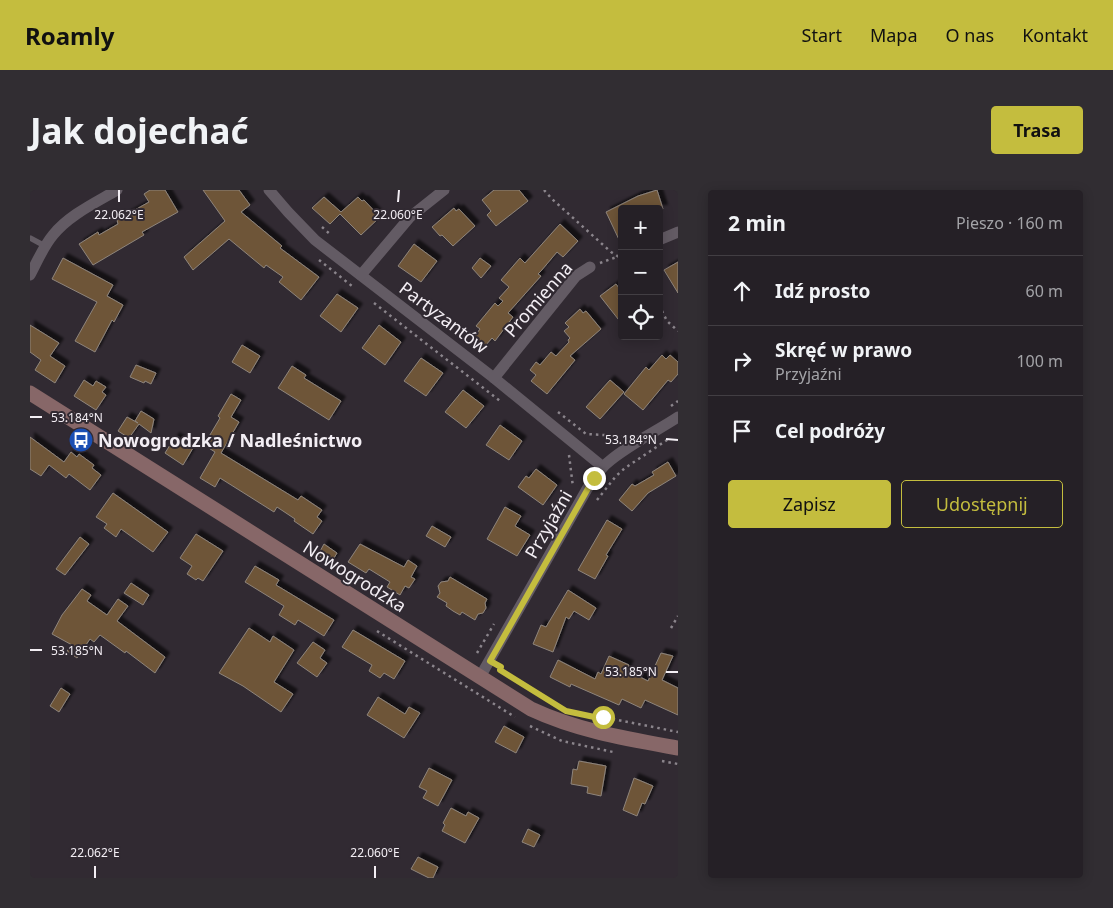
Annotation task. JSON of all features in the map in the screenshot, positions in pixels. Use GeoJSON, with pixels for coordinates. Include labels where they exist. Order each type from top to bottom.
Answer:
{"type":"FeatureCollection","features":[{"type":"Feature","properties":{"kind":"street"},"geometry":{"type":"LineString","coordinates":[[30,275],[45,246],[63,224],[117,190]]}},
{"type":"Feature","properties":{"kind":"street","name":"Partyzantów"},"geometry":{"type":"LineString","coordinates":[[270,190],[315,240],[494,378],[603,467]]}},
{"type":"Feature","properties":{"kind":"street"},"geometry":{"type":"LineString","coordinates":[[361,275],[410,217],[444,190]]}},
{"type":"Feature","properties":{"kind":"street"},"geometry":{"type":"LineString","coordinates":[[663,238],[678,232]]}},
{"type":"Feature","properties":{"kind":"street","name":"Promienna"},"geometry":{"type":"LineString","coordinates":[[494,378],[576,276],[590,267]]}},
{"type":"Feature","properties":{"kind":"street","name":"Nowogrodzka"},"geometry":{"type":"LineString","coordinates":[[30,392],[531,709],[564,723],[601,733],[678,748]]}},
{"type":"Feature","properties":{"kind":"street","name":"Przyjaźni"},"geometry":{"type":"LineString","coordinates":[[480,677],[587,489],[603,467],[618,454],[678,417]]}},
{"type":"Feature","properties":{"kind":"lane"},"geometry":{"type":"LineString","coordinates":[[30,238],[45,246]]}},
{"type":"Feature","properties":{"kind":"path"},"geometry":{"type":"LineString","coordinates":[[544,190],[611,252],[618,254]]}},
{"type":"Feature","properties":{"kind":"path"},"geometry":{"type":"LineString","coordinates":[[590,267],[618,256]]}},
{"type":"Feature","properties":{"kind":"path"},"geometry":{"type":"LineString","coordinates":[[663,313],[667,321],[678,331]]}},
{"type":"Feature","properties":{"kind":"path"},"geometry":{"type":"LineString","coordinates":[[670,406],[678,401]]}},
{"type":"Feature","properties":{"kind":"path"},"geometry":{"type":"LineString","coordinates":[[586,434],[622,436]]}},
{"type":"Feature","properties":{"kind":"path"},"geometry":{"type":"LineString","coordinates":[[597,500],[616,476],[625,468],[678,434]]}},
{"type":"Feature","properties":{"kind":"path"},"geometry":{"type":"LineString","coordinates":[[569,455],[573,486],[571,492]]}},
{"type":"Feature","properties":{"kind":"path"},"geometry":{"type":"LineString","coordinates":[[671,628],[678,616]]}},
{"type":"Feature","properties":{"kind":"path"},"geometry":{"type":"LineString","coordinates":[[477,653],[496,620]]}},
{"type":"Feature","properties":{"kind":"path"},"geometry":{"type":"LineString","coordinates":[[472,654],[477,653],[501,667],[500,670],[550,701]]}},
{"type":"Feature","properties":{"kind":"path"},"geometry":{"type":"LineString","coordinates":[[592,717],[603,717],[678,732]]}},
{"type":"Feature","properties":{"kind":"building"},"geometry":{"type":"Polygon","coordinates":[[[150,190],[165,190],[178,212],[142,232],[144,235],[93,265],[79,244],[98,232],[99,235],[118,224],[117,220],[149,202],[144,194],[150,190]]]}},
{"type":"Feature","properties":{"kind":"building"},"geometry":{"type":"Polygon","coordinates":[[[203,190],[239,190],[250,205],[241,212],[282,246],[280,248],[319,277],[301,300],[279,282],[283,277],[266,265],[264,268],[229,239],[193,270],[184,257],[225,221],[203,190]]]}},
{"type":"Feature","properties":{"kind":"building"},"geometry":{"type":"Polygon","coordinates":[[[494,190],[519,190],[528,201],[496,226],[487,215],[491,211],[482,200],[494,190]]]}},
{"type":"Feature","properties":{"kind":"building"},"geometry":{"type":"Polygon","coordinates":[[[657,190],[662,205],[620,205],[638,196],[657,190]]]}},
{"type":"Feature","properties":{"kind":"building"},"geometry":{"type":"Polygon","coordinates":[[[324,197],[341,212],[358,197],[362,201],[364,200],[380,217],[361,235],[340,214],[330,224],[312,208],[324,197]]]}},
{"type":"Feature","properties":{"kind":"building"},"geometry":{"type":"Polygon","coordinates":[[[618,206],[618,238],[606,212],[618,206]]]}},
{"type":"Feature","properties":{"kind":"building"},"geometry":{"type":"Polygon","coordinates":[[[454,208],[456,211],[459,209],[475,226],[453,246],[432,227],[454,208]]]}},
{"type":"Feature","properties":{"kind":"building"},"geometry":{"type":"Polygon","coordinates":[[[560,224],[578,241],[563,257],[557,252],[538,274],[541,276],[508,313],[513,317],[495,341],[492,338],[485,346],[474,337],[480,329],[476,326],[495,303],[498,306],[503,301],[499,298],[509,287],[501,280],[520,258],[525,263],[560,224]]]}},
{"type":"Feature","properties":{"kind":"building"},"geometry":{"type":"Polygon","coordinates":[[[414,244],[437,261],[421,282],[398,266],[414,244]]]}},
{"type":"Feature","properties":{"kind":"building"},"geometry":{"type":"Polygon","coordinates":[[[63,258],[113,285],[107,296],[123,305],[114,322],[112,320],[95,352],[75,341],[97,302],[52,279],[63,258]]]}},
{"type":"Feature","properties":{"kind":"building"},"geometry":{"type":"Polygon","coordinates":[[[480,258],[491,266],[481,278],[472,268],[480,258]]]}},
{"type":"Feature","properties":{"kind":"building"},"geometry":{"type":"Polygon","coordinates":[[[678,262],[678,293],[664,270],[678,262]]]}},
{"type":"Feature","properties":{"kind":"building"},"geometry":{"type":"Polygon","coordinates":[[[616,284],[618,287],[618,319],[600,296],[616,284]]]}},
{"type":"Feature","properties":{"kind":"building"},"geometry":{"type":"Polygon","coordinates":[[[337,294],[358,308],[341,332],[320,316],[337,294]]]}},
{"type":"Feature","properties":{"kind":"building"},"geometry":{"type":"Polygon","coordinates":[[[580,309],[583,313],[586,311],[601,329],[570,356],[575,360],[547,394],[531,381],[536,375],[530,370],[536,362],[540,365],[551,352],[556,356],[569,342],[570,338],[564,331],[569,327],[565,323],[580,309]]]}},
{"type":"Feature","properties":{"kind":"building"},"geometry":{"type":"Polygon","coordinates":[[[30,325],[59,343],[50,356],[65,366],[55,383],[35,370],[41,360],[30,352],[30,325]]]}},
{"type":"Feature","properties":{"kind":"building"},"geometry":{"type":"Polygon","coordinates":[[[379,325],[401,342],[385,365],[362,348],[379,325]]]}},
{"type":"Feature","properties":{"kind":"building"},"geometry":{"type":"Polygon","coordinates":[[[242,345],[260,356],[250,373],[232,362],[242,345]]]}},
{"type":"Feature","properties":{"kind":"building"},"geometry":{"type":"Polygon","coordinates":[[[662,355],[666,359],[670,355],[678,362],[678,374],[671,382],[668,380],[643,410],[624,394],[646,367],[649,370],[662,355]]]}},
{"type":"Feature","properties":{"kind":"building"},"geometry":{"type":"Polygon","coordinates":[[[421,358],[443,373],[426,396],[404,381],[421,358]]]}},
{"type":"Feature","properties":{"kind":"building"},"geometry":{"type":"Polygon","coordinates":[[[136,365],[156,373],[151,384],[130,377],[136,365]]]}},
{"type":"Feature","properties":{"kind":"building"},"geometry":{"type":"Polygon","coordinates":[[[292,366],[306,375],[304,378],[341,401],[329,420],[278,388],[292,366]]]}},
{"type":"Feature","properties":{"kind":"building"},"geometry":{"type":"Polygon","coordinates":[[[84,380],[93,386],[96,381],[106,387],[102,392],[106,395],[96,410],[74,396],[84,380]]]}},
{"type":"Feature","properties":{"kind":"building"},"geometry":{"type":"Polygon","coordinates":[[[610,380],[624,392],[600,419],[586,407],[610,380]]]}},
{"type":"Feature","properties":{"kind":"building"},"geometry":{"type":"Polygon","coordinates":[[[463,390],[484,406],[466,428],[445,412],[463,390]]]}},
{"type":"Feature","properties":{"kind":"building"},"geometry":{"type":"Polygon","coordinates":[[[231,394],[241,400],[231,417],[239,422],[221,453],[298,500],[301,496],[322,510],[317,517],[322,521],[313,534],[277,507],[274,512],[220,478],[215,487],[200,478],[215,452],[204,445],[220,418],[218,416],[231,394]]]}},
{"type":"Feature","properties":{"kind":"building"},"geometry":{"type":"Polygon","coordinates":[[[141,411],[154,419],[151,433],[139,424],[129,438],[118,431],[127,417],[138,423],[135,421],[141,411]]]}},
{"type":"Feature","properties":{"kind":"building"},"geometry":{"type":"Polygon","coordinates":[[[500,425],[522,441],[509,460],[486,445],[500,425]]]}},
{"type":"Feature","properties":{"kind":"building"},"geometry":{"type":"Polygon","coordinates":[[[30,437],[64,462],[71,452],[77,457],[79,454],[94,465],[92,468],[101,475],[90,490],[69,474],[66,478],[49,465],[41,476],[30,469],[30,437]]]}},
{"type":"Feature","properties":{"kind":"building"},"geometry":{"type":"Polygon","coordinates":[[[175,437],[193,448],[183,465],[165,453],[175,437]]]}},
{"type":"Feature","properties":{"kind":"building"},"geometry":{"type":"Polygon","coordinates":[[[668,462],[676,476],[648,493],[632,511],[619,500],[632,484],[635,486],[654,475],[652,472],[668,462]]]}},
{"type":"Feature","properties":{"kind":"building"},"geometry":{"type":"Polygon","coordinates":[[[536,469],[557,485],[543,505],[518,487],[526,476],[529,478],[536,469]]]}},
{"type":"Feature","properties":{"kind":"building"},"geometry":{"type":"Polygon","coordinates":[[[113,493],[168,532],[153,552],[121,529],[116,537],[104,528],[107,524],[96,517],[113,493]]]}},
{"type":"Feature","properties":{"kind":"building"},"geometry":{"type":"Polygon","coordinates":[[[505,507],[521,516],[515,526],[530,535],[517,556],[487,539],[505,507]]]}},
{"type":"Feature","properties":{"kind":"building"},"geometry":{"type":"Polygon","coordinates":[[[607,520],[622,529],[606,555],[608,556],[595,579],[578,570],[607,520]]]}},
{"type":"Feature","properties":{"kind":"building"},"geometry":{"type":"Polygon","coordinates":[[[432,526],[451,537],[445,547],[426,536],[432,526]]]}},
{"type":"Feature","properties":{"kind":"building"},"geometry":{"type":"Polygon","coordinates":[[[196,534],[223,551],[203,581],[198,578],[196,580],[187,574],[192,566],[180,558],[196,534]]]}},
{"type":"Feature","properties":{"kind":"building"},"geometry":{"type":"Polygon","coordinates":[[[80,537],[89,544],[65,575],[56,569],[80,537]]]}},
{"type":"Feature","properties":{"kind":"building"},"geometry":{"type":"Polygon","coordinates":[[[324,544],[337,553],[331,563],[318,555],[324,544]]]}},
{"type":"Feature","properties":{"kind":"building"},"geometry":{"type":"Polygon","coordinates":[[[360,544],[404,567],[408,560],[417,566],[411,577],[415,579],[409,588],[405,586],[400,595],[387,587],[390,582],[369,569],[366,573],[348,562],[360,544]]]}},
{"type":"Feature","properties":{"kind":"building"},"geometry":{"type":"Polygon","coordinates":[[[255,566],[279,580],[276,585],[334,620],[324,636],[298,620],[295,625],[279,615],[284,606],[245,582],[255,566]]]}},
{"type":"Feature","properties":{"kind":"building"},"geometry":{"type":"Polygon","coordinates":[[[450,577],[487,599],[485,603],[486,608],[483,613],[478,614],[475,620],[462,612],[460,615],[453,611],[446,606],[447,603],[437,597],[440,593],[438,586],[441,582],[448,581],[450,577]]]}},
{"type":"Feature","properties":{"kind":"building"},"geometry":{"type":"Polygon","coordinates":[[[131,583],[149,595],[143,605],[124,593],[131,583]]]}},
{"type":"Feature","properties":{"kind":"building"},"geometry":{"type":"Polygon","coordinates":[[[82,589],[91,595],[87,601],[107,615],[118,599],[128,606],[117,621],[165,657],[155,673],[126,651],[125,653],[100,635],[94,642],[90,639],[77,658],[67,651],[72,645],[52,634],[62,615],[82,589]]]}},
{"type":"Feature","properties":{"kind":"building"},"geometry":{"type":"Polygon","coordinates":[[[568,590],[596,608],[589,620],[574,611],[569,619],[566,617],[553,652],[533,644],[541,625],[546,627],[568,590]]]}},
{"type":"Feature","properties":{"kind":"building"},"geometry":{"type":"Polygon","coordinates":[[[249,628],[270,642],[273,636],[294,650],[274,682],[293,694],[281,712],[243,686],[219,673],[249,628]]]}},
{"type":"Feature","properties":{"kind":"building"},"geometry":{"type":"Polygon","coordinates":[[[353,630],[405,661],[394,679],[384,673],[380,678],[369,671],[372,665],[342,647],[353,630]]]}},
{"type":"Feature","properties":{"kind":"building"},"geometry":{"type":"Polygon","coordinates":[[[313,642],[325,650],[320,658],[327,663],[317,677],[297,663],[313,642]]]}},
{"type":"Feature","properties":{"kind":"building"},"geometry":{"type":"Polygon","coordinates":[[[661,653],[673,656],[662,680],[678,688],[678,715],[645,700],[641,708],[622,699],[619,705],[571,684],[570,687],[550,677],[558,660],[595,679],[598,672],[601,674],[609,656],[629,665],[626,670],[648,681],[661,653]]]}},
{"type":"Feature","properties":{"kind":"building"},"geometry":{"type":"Polygon","coordinates":[[[61,688],[70,694],[59,712],[50,706],[61,688]]]}},
{"type":"Feature","properties":{"kind":"building"},"geometry":{"type":"Polygon","coordinates":[[[378,697],[405,714],[409,707],[420,713],[404,738],[367,715],[378,697]]]}},
{"type":"Feature","properties":{"kind":"building"},"geometry":{"type":"Polygon","coordinates":[[[504,726],[524,737],[516,753],[495,742],[504,726]]]}},
{"type":"Feature","properties":{"kind":"building"},"geometry":{"type":"Polygon","coordinates":[[[579,761],[606,766],[601,796],[587,793],[588,787],[571,784],[573,769],[577,770],[579,761]]]}},
{"type":"Feature","properties":{"kind":"building"},"geometry":{"type":"Polygon","coordinates":[[[429,768],[452,780],[438,806],[423,798],[427,791],[419,787],[429,768]]]}},
{"type":"Feature","properties":{"kind":"building"},"geometry":{"type":"Polygon","coordinates":[[[634,778],[653,786],[645,804],[642,803],[637,816],[623,810],[634,778]]]}},
{"type":"Feature","properties":{"kind":"building"},"geometry":{"type":"Polygon","coordinates":[[[451,808],[466,816],[468,812],[479,818],[465,843],[442,831],[445,825],[443,823],[451,808]]]}},
{"type":"Feature","properties":{"kind":"building"},"geometry":{"type":"Polygon","coordinates":[[[528,829],[540,835],[534,847],[522,842],[528,829]]]}},
{"type":"Feature","properties":{"kind":"building"},"geometry":{"type":"Polygon","coordinates":[[[418,857],[438,867],[433,878],[429,878],[411,869],[418,857]]]}},
{"type":"Feature","properties":{"kind":"place","name":"Nowogrodzka / Nadleśnictwo"},"geometry":{"type":"Point","coordinates":[81,440]}},
{"type":"Feature","properties":{"kind":"route"},"geometry":{"type":"LineString","coordinates":[[594,478],[490,661],[501,667],[500,670],[566,711],[599,718],[603,717]]}}]}
